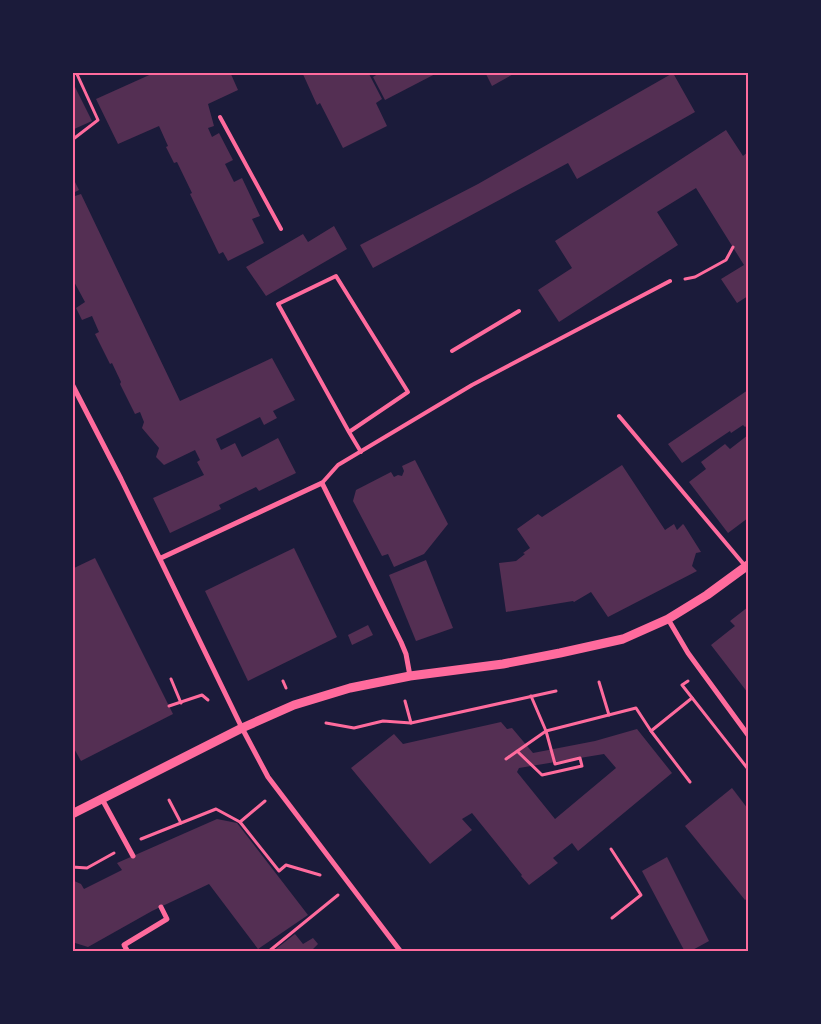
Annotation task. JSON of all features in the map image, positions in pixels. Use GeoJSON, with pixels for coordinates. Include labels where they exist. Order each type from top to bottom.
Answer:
{"type":"FeatureCollection","features":[{"type":"Feature","properties":{"kind":"street"},"geometry":{"type":"LineString","coordinates":[[72,384],[161,558],[242,728],[268,777],[400,952]]}},
{"type":"Feature","properties":{"kind":"street"},"geometry":{"type":"LineString","coordinates":[[161,558],[322,483],[404,648],[410,676]]}},
{"type":"Feature","properties":{"kind":"street"},"geometry":{"type":"LineString","coordinates":[[72,814],[242,728],[294,705],[350,688],[410,676],[503,664],[623,639],[668,619],[708,595],[747,566]]}},
{"type":"Feature","properties":{"kind":"street"},"geometry":{"type":"LineString","coordinates":[[668,619],[688,652],[748,735]]}},
{"type":"Feature","properties":{"kind":"street"},"geometry":{"type":"LineString","coordinates":[[102,799],[133,856]]}},
{"type":"Feature","properties":{"kind":"street"},"geometry":{"type":"LineString","coordinates":[[128,952],[124,946],[167,919],[161,907]]}},
{"type":"Feature","properties":{"kind":"lane"},"geometry":{"type":"LineString","coordinates":[[220,116],[281,229]]}},
{"type":"Feature","properties":{"kind":"lane"},"geometry":{"type":"LineString","coordinates":[[349,432],[408,392],[336,276],[278,304],[349,432],[361,452]]}},
{"type":"Feature","properties":{"kind":"lane"},"geometry":{"type":"LineString","coordinates":[[322,483],[338,465],[472,385],[670,282]]}},
{"type":"Feature","properties":{"kind":"lane"},"geometry":{"type":"LineString","coordinates":[[452,352],[519,311]]}},
{"type":"Feature","properties":{"kind":"lane"},"geometry":{"type":"LineString","coordinates":[[619,416],[747,566]]}},
{"type":"Feature","properties":{"kind":"path"},"geometry":{"type":"LineString","coordinates":[[72,140],[98,120],[76,72]]}},
{"type":"Feature","properties":{"kind":"path"},"geometry":{"type":"LineString","coordinates":[[670,282],[695,277],[726,260],[733,247]]}},
{"type":"Feature","properties":{"kind":"path"},"geometry":{"type":"LineString","coordinates":[[171,679],[181,703]]}},
{"type":"Feature","properties":{"kind":"path"},"geometry":{"type":"LineString","coordinates":[[599,682],[609,715]]}},
{"type":"Feature","properties":{"kind":"path"},"geometry":{"type":"LineString","coordinates":[[326,723],[354,728],[383,721],[412,723],[556,692]]}},
{"type":"Feature","properties":{"kind":"path"},"geometry":{"type":"LineString","coordinates":[[169,706],[202,695]]}},
{"type":"Feature","properties":{"kind":"path"},"geometry":{"type":"LineString","coordinates":[[517,751],[542,775],[582,766],[580,758],[555,764],[546,731],[531,696]]}},
{"type":"Feature","properties":{"kind":"path"},"geometry":{"type":"LineString","coordinates":[[650,731],[692,698]]}},
{"type":"Feature","properties":{"kind":"path"},"geometry":{"type":"LineString","coordinates":[[405,701],[412,723]]}},
{"type":"Feature","properties":{"kind":"path"},"geometry":{"type":"LineString","coordinates":[[506,759],[546,731],[636,708],[650,731],[690,782]]}},
{"type":"Feature","properties":{"kind":"path"},"geometry":{"type":"LineString","coordinates":[[731,748],[748,769]]}},
{"type":"Feature","properties":{"kind":"path"},"geometry":{"type":"LineString","coordinates":[[240,822],[268,799]]}},
{"type":"Feature","properties":{"kind":"path"},"geometry":{"type":"LineString","coordinates":[[169,800],[181,823]]}},
{"type":"Feature","properties":{"kind":"path"},"geometry":{"type":"LineString","coordinates":[[72,867],[87,868],[127,845],[216,809],[240,822],[279,871],[286,865],[326,877]]}},
{"type":"Feature","properties":{"kind":"path"},"geometry":{"type":"LineString","coordinates":[[611,849],[641,895],[612,918]]}},
{"type":"Feature","properties":{"kind":"path"},"geometry":{"type":"LineString","coordinates":[[268,952],[338,895],[357,894]]}},
{"type":"Feature","properties":{"kind":"building"},"geometry":{"type":"Polygon","coordinates":[[[156,72],[230,72],[238,90],[208,104],[214,126],[208,128],[212,137],[219,133],[233,160],[225,164],[234,182],[242,178],[260,216],[252,219],[264,243],[228,261],[223,252],[219,254],[177,162],[174,163],[166,147],[168,146],[159,126],[118,144],[96,99],[156,72]]]}},
{"type":"Feature","properties":{"kind":"building"},"geometry":{"type":"Polygon","coordinates":[[[302,72],[368,72],[382,99],[376,103],[387,126],[343,148],[320,103],[317,105],[302,72]]]}},
{"type":"Feature","properties":{"kind":"building"},"geometry":{"type":"Polygon","coordinates":[[[381,72],[439,72],[385,100],[373,77],[381,72]]]}},
{"type":"Feature","properties":{"kind":"building"},"geometry":{"type":"Polygon","coordinates":[[[488,72],[517,72],[492,86],[486,74],[488,72]]]}},
{"type":"Feature","properties":{"kind":"building"},"geometry":{"type":"Polygon","coordinates":[[[673,73],[695,112],[577,179],[568,163],[373,268],[360,245],[478,184],[673,73]]]}},
{"type":"Feature","properties":{"kind":"building"},"geometry":{"type":"Polygon","coordinates":[[[72,81],[92,121],[72,130],[72,81]]]}},
{"type":"Feature","properties":{"kind":"building"},"geometry":{"type":"Polygon","coordinates":[[[726,130],[743,156],[748,152],[748,296],[737,303],[721,279],[744,265],[696,188],[657,212],[678,245],[559,322],[538,290],[572,268],[555,241],[726,130]]]}},
{"type":"Feature","properties":{"kind":"building"},"geometry":{"type":"Polygon","coordinates":[[[72,176],[79,190],[73,193],[75,196],[81,194],[180,401],[272,358],[295,400],[273,411],[277,418],[264,425],[260,417],[216,439],[221,450],[235,443],[242,457],[278,438],[296,473],[259,491],[256,487],[219,505],[221,509],[170,533],[153,498],[204,475],[197,462],[200,460],[195,450],[164,465],[156,457],[159,448],[142,428],[144,422],[140,412],[135,414],[112,363],[110,364],[95,334],[99,332],[92,316],[82,320],[76,308],[85,302],[72,278],[72,176]]]}},
{"type":"Feature","properties":{"kind":"building"},"geometry":{"type":"Polygon","coordinates":[[[334,226],[347,249],[266,296],[246,267],[303,234],[308,242],[334,226]]]}},
{"type":"Feature","properties":{"kind":"building"},"geometry":{"type":"Polygon","coordinates":[[[748,390],[748,425],[745,427],[743,425],[731,433],[730,431],[682,463],[668,444],[748,390]]]}},
{"type":"Feature","properties":{"kind":"building"},"geometry":{"type":"Polygon","coordinates":[[[748,435],[748,518],[728,533],[689,482],[706,469],[701,462],[725,444],[730,449],[748,435]]]}},
{"type":"Feature","properties":{"kind":"building"},"geometry":{"type":"Polygon","coordinates":[[[415,460],[448,524],[424,554],[394,567],[388,554],[382,556],[353,501],[356,490],[391,472],[394,477],[402,476],[404,471],[402,466],[415,460]]]}},
{"type":"Feature","properties":{"kind":"building"},"geometry":{"type":"Polygon","coordinates":[[[622,465],[665,530],[674,524],[677,530],[684,525],[701,552],[696,553],[692,566],[697,571],[608,617],[591,592],[574,602],[506,612],[499,563],[516,561],[530,548],[517,529],[538,514],[542,517],[622,465]]]}},
{"type":"Feature","properties":{"kind":"building"},"geometry":{"type":"Polygon","coordinates":[[[294,548],[337,637],[248,681],[205,591],[294,548]]]}},
{"type":"Feature","properties":{"kind":"building"},"geometry":{"type":"Polygon","coordinates":[[[95,558],[173,714],[81,761],[72,745],[72,569],[95,558]]]}},
{"type":"Feature","properties":{"kind":"building"},"geometry":{"type":"Polygon","coordinates":[[[426,560],[453,628],[416,641],[389,575],[426,560]]]}},
{"type":"Feature","properties":{"kind":"building"},"geometry":{"type":"Polygon","coordinates":[[[748,607],[748,693],[711,645],[735,626],[730,621],[748,607]]]}},
{"type":"Feature","properties":{"kind":"building"},"geometry":{"type":"Polygon","coordinates":[[[368,625],[373,635],[352,645],[348,635],[368,625]]]}},
{"type":"Feature","properties":{"kind":"building"},"geometry":{"type":"Polygon","coordinates":[[[501,722],[507,729],[512,728],[533,753],[595,741],[637,729],[672,773],[578,851],[572,843],[553,858],[558,863],[529,885],[472,813],[462,819],[472,830],[430,864],[351,768],[394,734],[403,744],[501,722]],[[604,754],[519,768],[517,772],[555,819],[616,768],[604,754]]]}},
{"type":"Feature","properties":{"kind":"building"},"geometry":{"type":"Polygon","coordinates":[[[732,788],[748,809],[748,898],[745,900],[685,826],[732,788]]]}},
{"type":"Feature","properties":{"kind":"building"},"geometry":{"type":"Polygon","coordinates":[[[217,819],[237,823],[308,915],[258,949],[209,884],[152,911],[88,947],[72,942],[72,880],[81,884],[84,889],[122,870],[117,863],[217,819]]]}},
{"type":"Feature","properties":{"kind":"building"},"geometry":{"type":"Polygon","coordinates":[[[667,857],[709,941],[689,952],[685,952],[642,871],[667,857]]]}},
{"type":"Feature","properties":{"kind":"building"},"geometry":{"type":"Polygon","coordinates":[[[295,934],[303,944],[313,938],[318,944],[313,949],[316,952],[272,952],[295,934]]]}}]}
